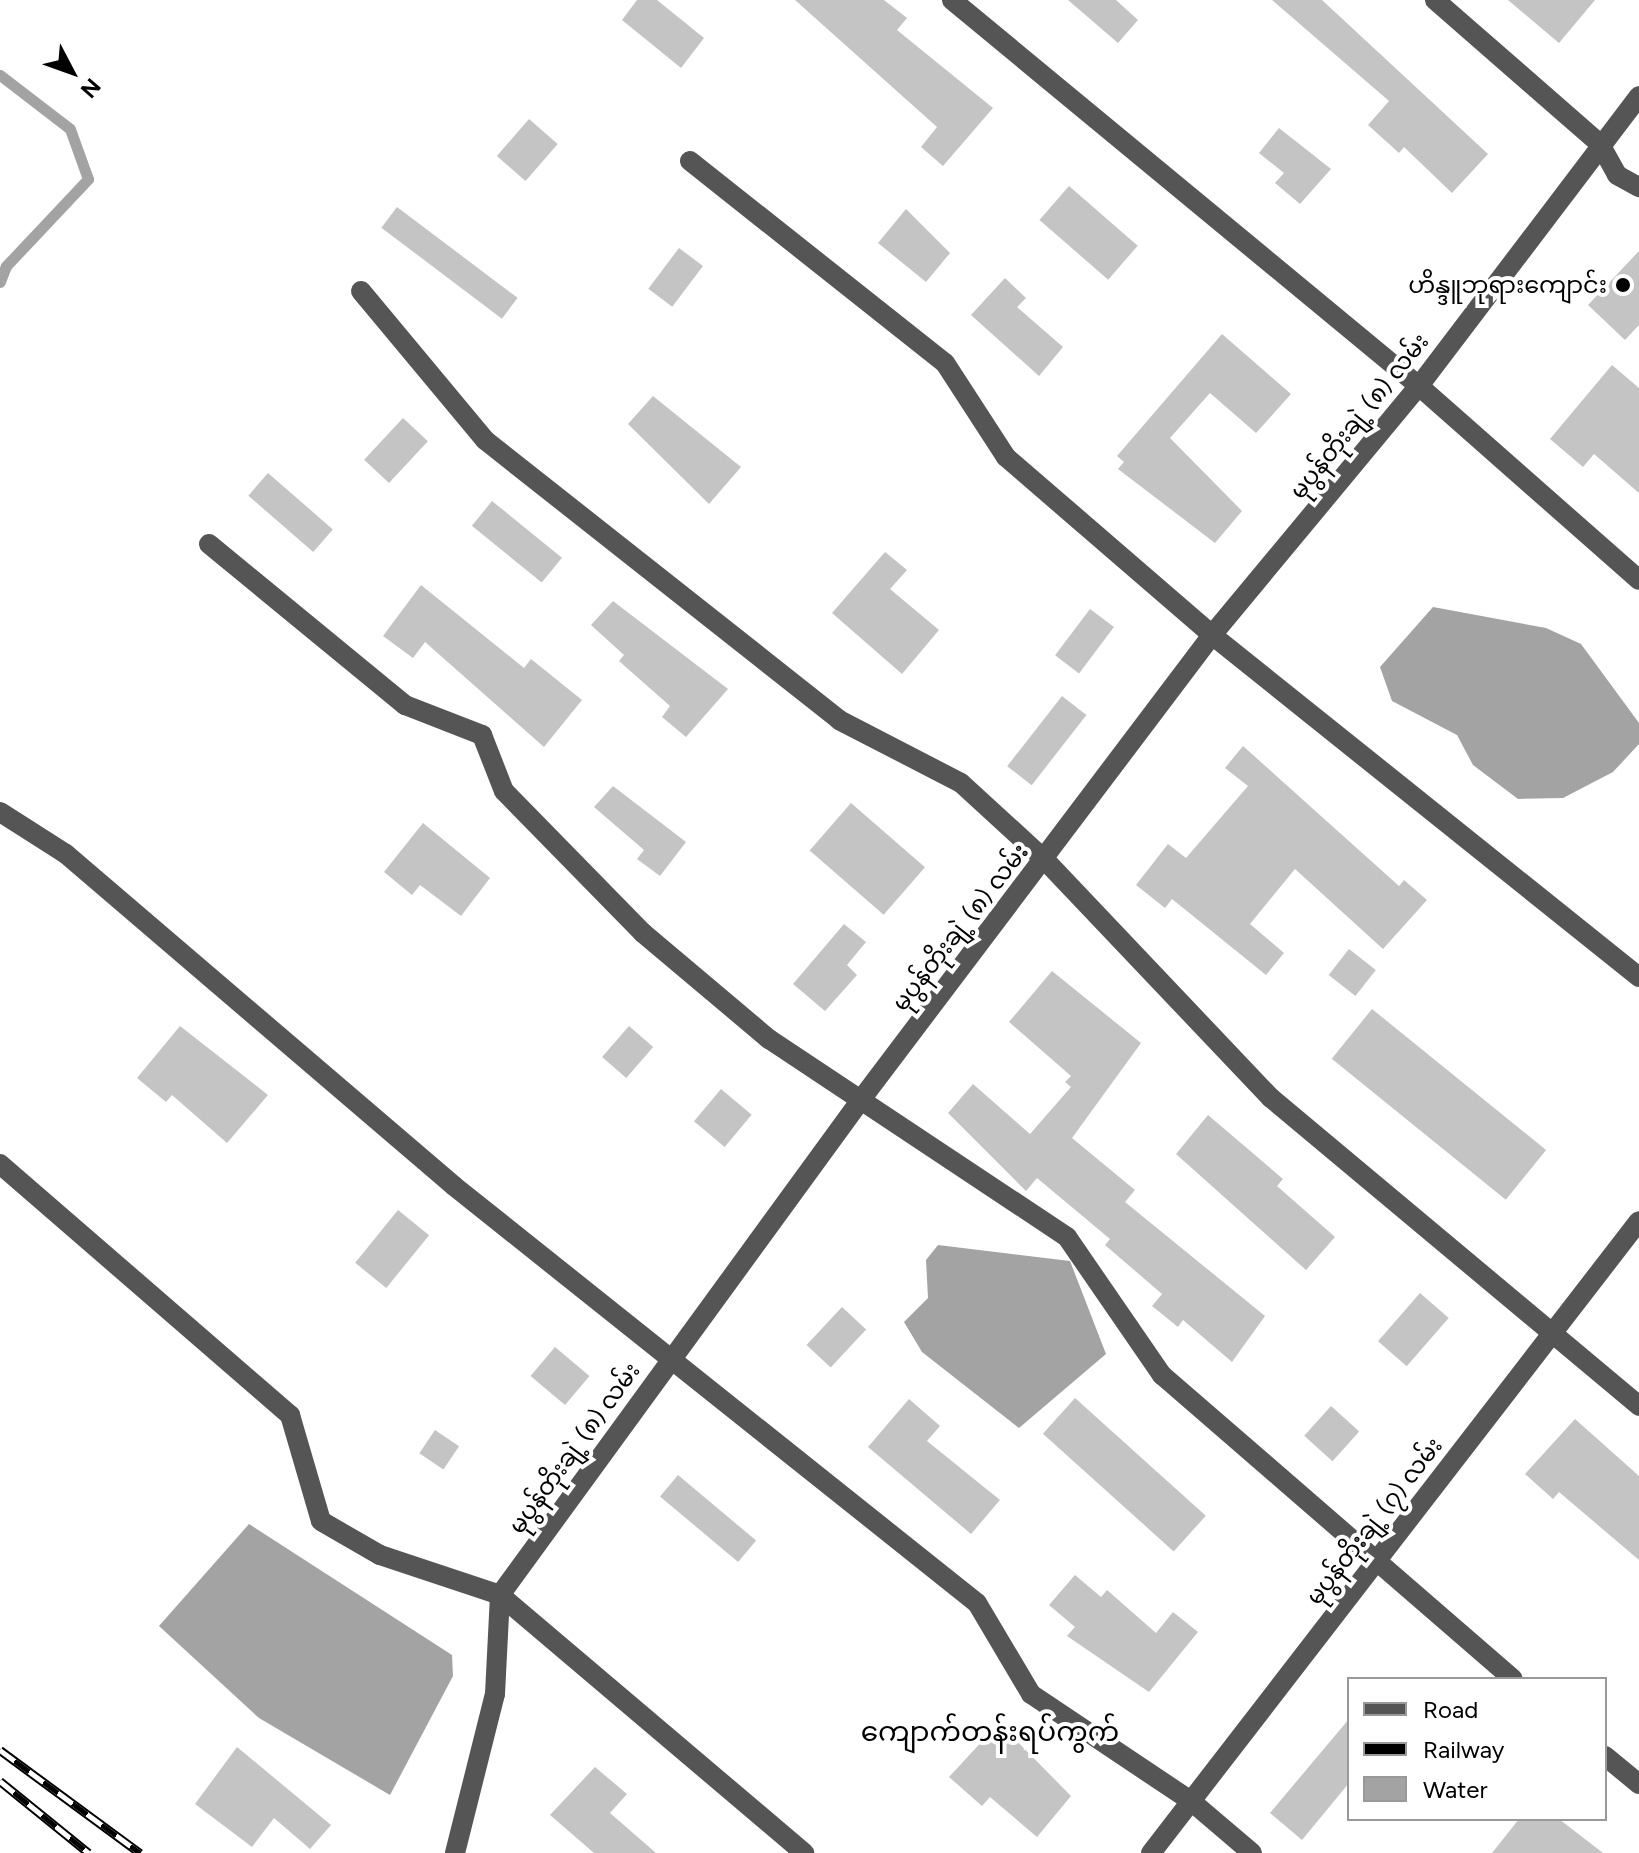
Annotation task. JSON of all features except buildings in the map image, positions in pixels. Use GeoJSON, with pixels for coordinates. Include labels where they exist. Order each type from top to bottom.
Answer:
{"type":"FeatureCollection","features":[{"type":"Feature","properties":{"kind":"street"},"geometry":{"type":"LineString","coordinates":[[952,0],[1419,386],[1639,580]]}},
{"type":"Feature","properties":{"kind":"street"},"geometry":{"type":"LineString","coordinates":[[1435,0],[1600,144],[1617,175],[1639,187]]}},
{"type":"Feature","properties":{"kind":"street","name":"မုပွန်တိုးချဲ့ (၈) လမ်း"},"geometry":{"type":"LineString","coordinates":[[500,1595],[863,1097],[1212,635],[1419,386],[1639,96]]}},
{"type":"Feature","properties":{"kind":"street"},"geometry":{"type":"LineString","coordinates":[[690,161],[945,363],[1006,457],[1212,635],[1639,977]]}},
{"type":"Feature","properties":{"kind":"street"},"geometry":{"type":"LineString","coordinates":[[361,291],[485,440],[839,720],[961,783],[1045,860],[1271,1098],[1639,1406]]}},
{"type":"Feature","properties":{"kind":"street"},"geometry":{"type":"LineString","coordinates":[[209,544],[405,705],[482,735],[504,791],[643,933],[769,1039],[863,1097],[1067,1237],[1162,1375],[1374,1564],[1511,1677]]}},
{"type":"Feature","properties":{"kind":"street"},"geometry":{"type":"LineString","coordinates":[[0,812],[66,854],[669,1362],[977,1603],[1031,1694],[1191,1801],[1252,1853]]}},
{"type":"Feature","properties":{"kind":"street"},"geometry":{"type":"LineString","coordinates":[[0,1164],[290,1415],[321,1521],[380,1555],[500,1595],[804,1853]]}},
{"type":"Feature","properties":{"kind":"street","name":"မုပွန်တိုးချဲ့ (၇) လမ်း"},"geometry":{"type":"LineString","coordinates":[[1151,1853],[1639,1221]]}},
{"type":"Feature","properties":{"kind":"street"},"geometry":{"type":"LineString","coordinates":[[455,1853],[495,1694],[500,1595]]}},
{"type":"Feature","properties":{"kind":"street"},"geometry":{"type":"LineString","coordinates":[[1607,1758],[1639,1784]]}},
{"type":"Feature","properties":{"kind":"water"},"geometry":{"type":"Polygon","coordinates":[[[1433,607],[1546,628],[1581,644],[1639,723],[1639,744],[1613,772],[1563,798],[1518,799],[1473,765],[1457,735],[1392,701],[1380,667],[1433,607]]]}},
{"type":"Feature","properties":{"kind":"water"},"geometry":{"type":"Polygon","coordinates":[[[938,1245],[1070,1261],[1106,1354],[1019,1428],[922,1352],[904,1322],[928,1298],[926,1260],[938,1245]]]}},
{"type":"Feature","properties":{"kind":"water"},"geometry":{"type":"Polygon","coordinates":[[[249,1524],[452,1655],[453,1676],[390,1795],[259,1718],[159,1626],[249,1524]]]}},
{"type":"Feature","properties":{"kind":"waterway"},"geometry":{"type":"LineString","coordinates":[[0,75],[70,129],[88,179],[6,266],[0,282]]}},
{"type":"Feature","properties":{"kind":"railway"},"geometry":{"type":"LineString","coordinates":[[0,1750],[140,1853]]}},
{"type":"Feature","properties":{"kind":"railway"},"geometry":{"type":"LineString","coordinates":[[0,1781],[89,1853]]}},
{"type":"Feature","properties":{"kind":"place","name":"ဟိန္ဒူဘုရားကျောင်း"},"geometry":{"type":"Point","coordinates":[1623,285]}},
{"type":"Feature","properties":{"kind":"district","name":"ကျောက်တန်းရပ်ကွက်"},"geometry":{"type":"Point","coordinates":[990,1731]}}]}
